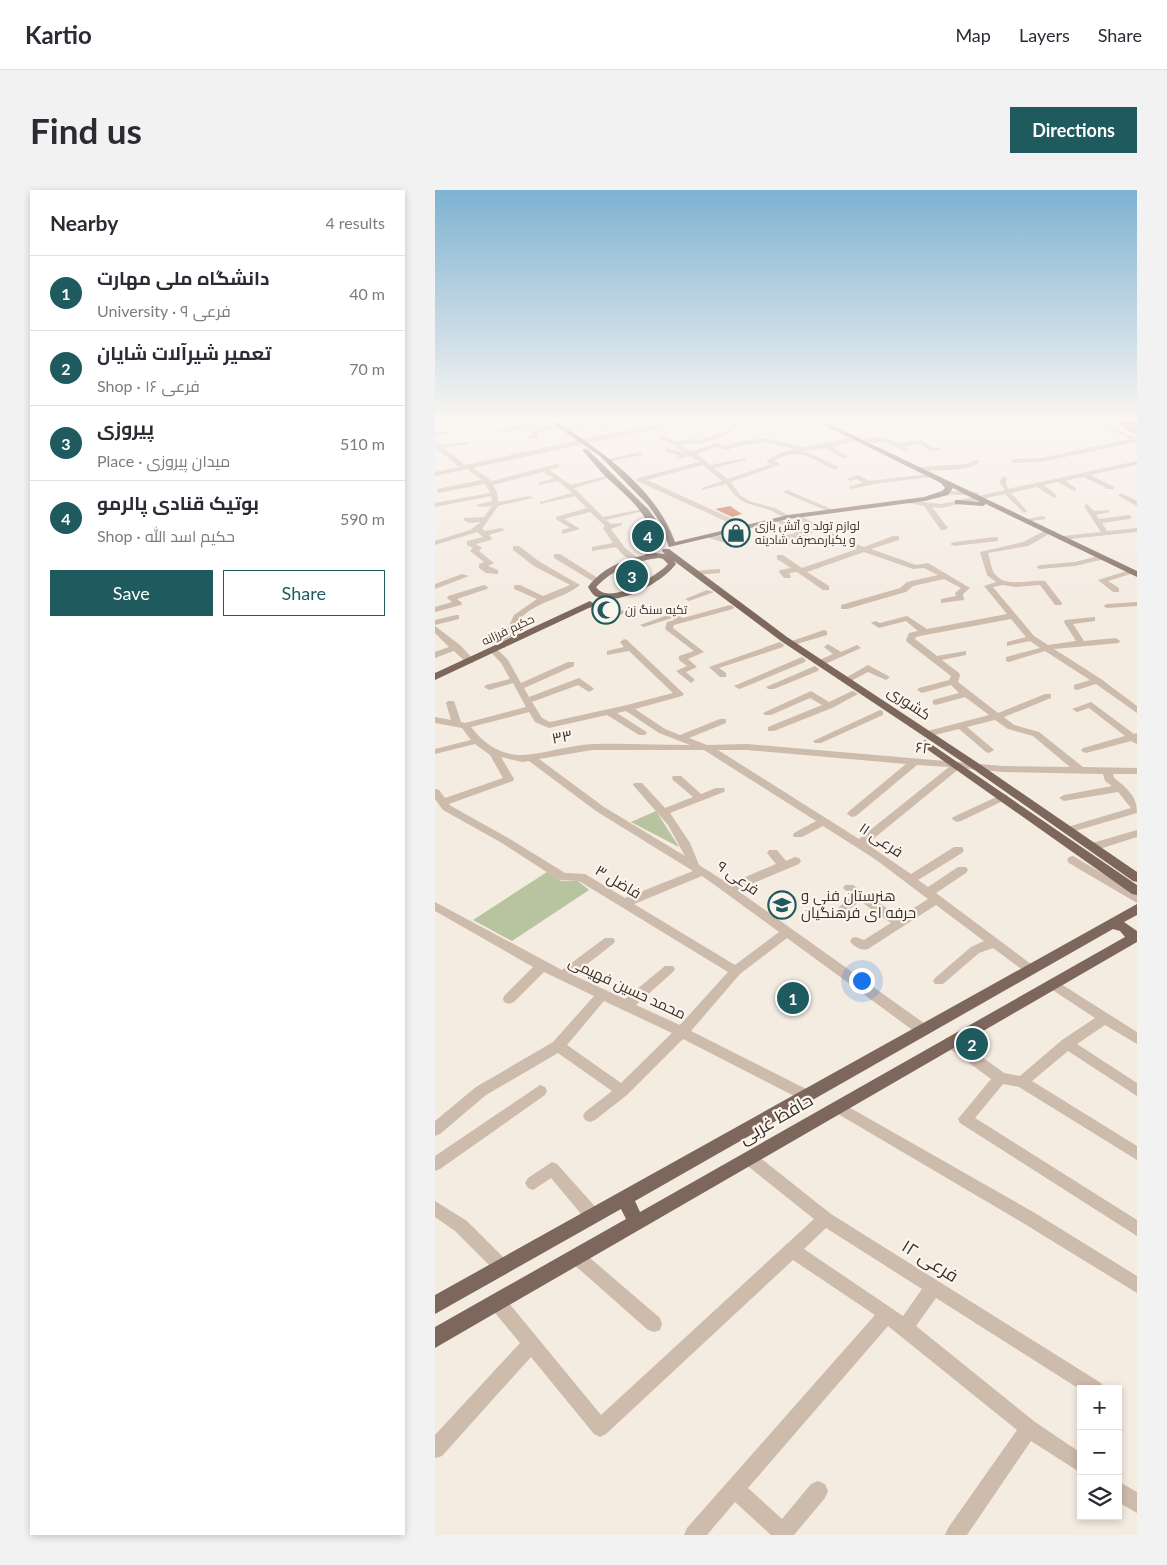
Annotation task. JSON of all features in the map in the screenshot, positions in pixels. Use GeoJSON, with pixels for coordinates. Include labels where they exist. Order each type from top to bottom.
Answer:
{"type":"FeatureCollection","features":[{"type":"Feature","properties":{"kind":"main road"},"geometry":{"type":"LineString","coordinates":[[615,482],[646,509],[654,521],[658,540],[649,556]]}},
{"type":"Feature","properties":{"kind":"main road"},"geometry":{"type":"LineString","coordinates":[[630,482],[651,503],[664,522],[668,532],[666,551]]}},
{"type":"Feature","properties":{"kind":"main road"},"geometry":{"type":"LineString","coordinates":[[616,595],[604,596],[592,588],[597,580],[619,567],[666,551],[690,540],[788,517],[905,502],[927,502],[945,493],[949,488],[944,482]]}},
{"type":"Feature","properties":{"kind":"main road"},"geometry":{"type":"LineString","coordinates":[[947,482],[1135,573]]}},
{"type":"Feature","properties":{"kind":"main road"},"geometry":{"type":"LineString","coordinates":[[958,502],[979,503],[999,507]]}},
{"type":"Feature","properties":{"kind":"main road"},"geometry":{"type":"LineString","coordinates":[[668,532],[690,540]]}},
{"type":"Feature","properties":{"kind":"main road","name":"کشوری"},"geometry":{"type":"LineString","coordinates":[[666,551],[672,564],[730,607],[818,666],[853,694],[1137,891]]}},
{"type":"Feature","properties":{"kind":"main road","name":"کشوری"},"geometry":{"type":"LineString","coordinates":[[666,551],[785,644],[802,660],[846,680],[977,767],[1137,878]]}},
{"type":"Feature","properties":{"kind":"main road","name":"حکیم فرزانه"},"geometry":{"type":"LineString","coordinates":[[435,677],[590,604],[628,592],[656,579],[667,571],[672,564]]}},
{"type":"Feature","properties":{"kind":"main road"},"geometry":{"type":"LineString","coordinates":[[590,604],[598,597],[597,593]]}},
{"type":"Feature","properties":{"kind":"main road","name":"حافظ غربی"},"geometry":{"type":"LineString","coordinates":[[435,1305],[1137,910]]}},
{"type":"Feature","properties":{"kind":"main road"},"geometry":{"type":"LineString","coordinates":[[1112,924],[1125,927],[1134,937]]}},
{"type":"Feature","properties":{"kind":"main road","name":"حافظ غربی"},"geometry":{"type":"LineString","coordinates":[[435,1338],[1134,937]]}},
{"type":"Feature","properties":{"kind":"main road"},"geometry":{"type":"LineString","coordinates":[[624,1198],[637,1222]]}},
{"type":"Feature","properties":{"kind":"street"},"geometry":{"type":"LineString","coordinates":[[440,492],[439,490],[489,482],[495,500],[480,531]]}},
{"type":"Feature","properties":{"kind":"street"},"geometry":{"type":"LineString","coordinates":[[541,484],[549,482]]}},
{"type":"Feature","properties":{"kind":"street"},"geometry":{"type":"LineString","coordinates":[[563,482],[610,526],[620,524]]}},
{"type":"Feature","properties":{"kind":"street"},"geometry":{"type":"LineString","coordinates":[[570,487],[589,482]]}},
{"type":"Feature","properties":{"kind":"street"},"geometry":{"type":"LineString","coordinates":[[646,482],[745,528]]}},
{"type":"Feature","properties":{"kind":"street"},"geometry":{"type":"LineString","coordinates":[[704,489],[725,482]]}},
{"type":"Feature","properties":{"kind":"street"},"geometry":{"type":"LineString","coordinates":[[727,482],[743,500]]}},
{"type":"Feature","properties":{"kind":"street"},"geometry":{"type":"LineString","coordinates":[[852,487],[880,482]]}},
{"type":"Feature","properties":{"kind":"street"},"geometry":{"type":"LineString","coordinates":[[1003,482],[1006,490],[1024,511]]}},
{"type":"Feature","properties":{"kind":"street"},"geometry":{"type":"LineString","coordinates":[[927,502],[941,506],[1041,482]]}},
{"type":"Feature","properties":{"kind":"street"},"geometry":{"type":"LineString","coordinates":[[1006,490],[1052,482]]}},
{"type":"Feature","properties":{"kind":"street"},"geometry":{"type":"LineString","coordinates":[[1062,482],[1074,489]]}},
{"type":"Feature","properties":{"kind":"street"},"geometry":{"type":"LineString","coordinates":[[1099,482],[1112,488],[1108,488]]}},
{"type":"Feature","properties":{"kind":"street"},"geometry":{"type":"LineString","coordinates":[[1039,485],[1054,496]]}},
{"type":"Feature","properties":{"kind":"street"},"geometry":{"type":"LineString","coordinates":[[724,491],[732,489]]}},
{"type":"Feature","properties":{"kind":"street"},"geometry":{"type":"LineString","coordinates":[[787,492],[833,512]]}},
{"type":"Feature","properties":{"kind":"street"},"geometry":{"type":"LineString","coordinates":[[945,493],[976,496]]}},
{"type":"Feature","properties":{"kind":"street"},"geometry":{"type":"LineString","coordinates":[[564,516],[550,504],[577,494]]}},
{"type":"Feature","properties":{"kind":"street"},"geometry":{"type":"LineString","coordinates":[[479,506],[507,495]]}},
{"type":"Feature","properties":{"kind":"street"},"geometry":{"type":"LineString","coordinates":[[1121,495],[1137,504]]}},
{"type":"Feature","properties":{"kind":"street"},"geometry":{"type":"LineString","coordinates":[[435,505],[529,498]]}},
{"type":"Feature","properties":{"kind":"street"},"geometry":{"type":"LineString","coordinates":[[733,502],[743,500],[773,509],[788,517]]}},
{"type":"Feature","properties":{"kind":"street"},"geometry":{"type":"LineString","coordinates":[[927,502],[944,528]]}},
{"type":"Feature","properties":{"kind":"street"},"geometry":{"type":"LineString","coordinates":[[1087,506],[1105,533]]}},
{"type":"Feature","properties":{"kind":"street"},"geometry":{"type":"LineString","coordinates":[[565,532],[576,529],[558,518],[592,509]]}},
{"type":"Feature","properties":{"kind":"street"},"geometry":{"type":"LineString","coordinates":[[601,519],[646,509]]}},
{"type":"Feature","properties":{"kind":"street"},"geometry":{"type":"LineString","coordinates":[[1093,513],[1107,512]]}},
{"type":"Feature","properties":{"kind":"street"},"geometry":{"type":"LineString","coordinates":[[702,518],[716,514]]}},
{"type":"Feature","properties":{"kind":"street"},"geometry":{"type":"LineString","coordinates":[[797,516],[831,536],[862,550],[916,567],[925,565],[945,576],[977,587],[1011,616],[1031,638],[1136,708]]}},
{"type":"Feature","properties":{"kind":"street"},"geometry":{"type":"LineString","coordinates":[[1097,521],[1129,517]]}},
{"type":"Feature","properties":{"kind":"street"},"geometry":{"type":"LineString","coordinates":[[1026,520],[1043,518]]}},
{"type":"Feature","properties":{"kind":"street"},"geometry":{"type":"LineString","coordinates":[[466,519],[469,521],[485,519]]}},
{"type":"Feature","properties":{"kind":"street"},"geometry":{"type":"LineString","coordinates":[[777,520],[803,534]]}},
{"type":"Feature","properties":{"kind":"street"},"geometry":{"type":"LineString","coordinates":[[610,526],[607,528],[622,550],[635,560]]}},
{"type":"Feature","properties":{"kind":"street"},"geometry":{"type":"LineString","coordinates":[[789,543],[780,539],[803,534],[817,528]]}},
{"type":"Feature","properties":{"kind":"street"},"geometry":{"type":"LineString","coordinates":[[435,543],[480,531],[501,530]]}},
{"type":"Feature","properties":{"kind":"street"},"geometry":{"type":"LineString","coordinates":[[1063,538],[1137,530]]}},
{"type":"Feature","properties":{"kind":"street"},"geometry":{"type":"LineString","coordinates":[[480,531],[487,538],[470,544],[478,548],[474,551],[490,563],[481,566],[495,572]]}},
{"type":"Feature","properties":{"kind":"street"},"geometry":{"type":"LineString","coordinates":[[1003,583],[991,575],[984,552],[1025,544],[1049,532]]}},
{"type":"Feature","properties":{"kind":"street"},"geometry":{"type":"LineString","coordinates":[[1125,532],[1137,541]]}},
{"type":"Feature","properties":{"kind":"street"},"geometry":{"type":"LineString","coordinates":[[712,536],[738,545]]}},
{"type":"Feature","properties":{"kind":"street"},"geometry":{"type":"LineString","coordinates":[[814,543],[831,536]]}},
{"type":"Feature","properties":{"kind":"street"},"geometry":{"type":"LineString","coordinates":[[787,576],[783,572],[799,570],[896,538]]}},
{"type":"Feature","properties":{"kind":"street"},"geometry":{"type":"LineString","coordinates":[[954,544],[995,539]]}},
{"type":"Feature","properties":{"kind":"street"},"geometry":{"type":"LineString","coordinates":[[983,540],[995,550]]}},
{"type":"Feature","properties":{"kind":"street"},"geometry":{"type":"LineString","coordinates":[[595,549],[618,544]]}},
{"type":"Feature","properties":{"kind":"street"},"geometry":{"type":"LineString","coordinates":[[503,645],[517,617],[523,612],[543,599],[576,585],[537,564],[516,548]]}},
{"type":"Feature","properties":{"kind":"street"},"geometry":{"type":"LineString","coordinates":[[557,556],[597,580]]}},
{"type":"Feature","properties":{"kind":"street"},"geometry":{"type":"LineString","coordinates":[[780,557],[826,588]]}},
{"type":"Feature","properties":{"kind":"street"},"geometry":{"type":"LineString","coordinates":[[1040,567],[1075,564],[1102,557]]}},
{"type":"Feature","properties":{"kind":"street"},"geometry":{"type":"LineString","coordinates":[[695,573],[717,571]]}},
{"type":"Feature","properties":{"kind":"street"},"geometry":{"type":"LineString","coordinates":[[1116,590],[1102,580],[1135,573]]}},
{"type":"Feature","properties":{"kind":"street"},"geometry":{"type":"LineString","coordinates":[[435,587],[465,576]]}},
{"type":"Feature","properties":{"kind":"street"},"geometry":{"type":"LineString","coordinates":[[844,607],[903,590],[910,584],[945,576]]}},
{"type":"Feature","properties":{"kind":"street"},"geometry":{"type":"LineString","coordinates":[[944,601],[961,598],[959,593],[977,587],[1003,583],[1015,585],[1042,584],[1058,603]]}},
{"type":"Feature","properties":{"kind":"street"},"geometry":{"type":"LineString","coordinates":[[553,584],[566,589]]}},
{"type":"Feature","properties":{"kind":"street"},"geometry":{"type":"LineString","coordinates":[[910,584],[921,592]]}},
{"type":"Feature","properties":{"kind":"street"},"geometry":{"type":"LineString","coordinates":[[435,610],[458,603],[451,598],[484,587]]}},
{"type":"Feature","properties":{"kind":"street"},"geometry":{"type":"LineString","coordinates":[[517,587],[543,599]]}},
{"type":"Feature","properties":{"kind":"street"},"geometry":{"type":"LineString","coordinates":[[877,589],[884,595]]}},
{"type":"Feature","properties":{"kind":"street"},"geometry":{"type":"LineString","coordinates":[[689,599],[710,592]]}},
{"type":"Feature","properties":{"kind":"street"},"geometry":{"type":"LineString","coordinates":[[590,604],[609,617],[624,612]]}},
{"type":"Feature","properties":{"kind":"street"},"geometry":{"type":"LineString","coordinates":[[1107,606],[1136,605]]}},
{"type":"Feature","properties":{"kind":"street"},"geometry":{"type":"LineString","coordinates":[[511,606],[523,612]]}},
{"type":"Feature","properties":{"kind":"street"},"geometry":{"type":"LineString","coordinates":[[691,680],[680,671],[693,667],[682,658],[700,652],[669,630],[670,624],[730,607]]}},
{"type":"Feature","properties":{"kind":"street"},"geometry":{"type":"LineString","coordinates":[[643,625],[673,615],[682,621]]}},
{"type":"Feature","properties":{"kind":"street"},"geometry":{"type":"LineString","coordinates":[[953,682],[956,675],[910,640],[912,635],[1011,616]]}},
{"type":"Feature","properties":{"kind":"street"},"geometry":{"type":"LineString","coordinates":[[435,623],[456,617]]}},
{"type":"Feature","properties":{"kind":"street"},"geometry":{"type":"LineString","coordinates":[[875,623],[879,626],[907,618],[925,632]]}},
{"type":"Feature","properties":{"kind":"street"},"geometry":{"type":"LineString","coordinates":[[1081,642],[1067,622],[1092,619]]}},
{"type":"Feature","properties":{"kind":"street"},"geometry":{"type":"LineString","coordinates":[[435,629],[457,647],[470,661]]}},
{"type":"Feature","properties":{"kind":"street"},"geometry":{"type":"LineString","coordinates":[[723,674],[713,667],[824,633]]}},
{"type":"Feature","properties":{"kind":"street"},"geometry":{"type":"LineString","coordinates":[[1010,644],[1031,638]]}},
{"type":"Feature","properties":{"kind":"street"},"geometry":{"type":"LineString","coordinates":[[1009,659],[1045,648],[1081,642],[1116,641]]}},
{"type":"Feature","properties":{"kind":"street"},"geometry":{"type":"LineString","coordinates":[[493,650],[505,662],[538,720],[549,725],[628,708],[679,694],[627,645],[610,653]]}},
{"type":"Feature","properties":{"kind":"street"},"geometry":{"type":"LineString","coordinates":[[435,656],[457,647]]}},
{"type":"Feature","properties":{"kind":"street"},"geometry":{"type":"LineString","coordinates":[[829,647],[839,655]]}},
{"type":"Feature","properties":{"kind":"street"},"geometry":{"type":"LineString","coordinates":[[771,687],[857,648]]}},
{"type":"Feature","properties":{"kind":"street"},"geometry":{"type":"LineString","coordinates":[[935,658],[963,653]]}},
{"type":"Feature","properties":{"kind":"street"},"geometry":{"type":"LineString","coordinates":[[749,692],[739,686],[802,660]]}},
{"type":"Feature","properties":{"kind":"street"},"geometry":{"type":"LineString","coordinates":[[489,687],[517,683],[571,664]]}},
{"type":"Feature","properties":{"kind":"street"},"geometry":{"type":"LineString","coordinates":[[846,680],[868,668],[886,677]]}},
{"type":"Feature","properties":{"kind":"street"},"geometry":{"type":"LineString","coordinates":[[435,720],[460,725],[529,705],[579,681],[589,689]]}},
{"type":"Feature","properties":{"kind":"street"},"geometry":{"type":"LineString","coordinates":[[1077,687],[1098,681]]}},
{"type":"Feature","properties":{"kind":"street"},"geometry":{"type":"LineString","coordinates":[[922,690],[953,682]]}},
{"type":"Feature","properties":{"kind":"street"},"geometry":{"type":"LineString","coordinates":[[953,682],[966,694],[1011,726],[1036,734],[1080,770]]}},
{"type":"Feature","properties":{"kind":"street"},"geometry":{"type":"LineString","coordinates":[[768,713],[811,694],[829,706]]}},
{"type":"Feature","properties":{"kind":"street"},"geometry":{"type":"LineString","coordinates":[[771,729],[829,706],[853,694]]}},
{"type":"Feature","properties":{"kind":"street"},"geometry":{"type":"LineString","coordinates":[[936,702],[966,694]]}},
{"type":"Feature","properties":{"kind":"street"},"geometry":{"type":"LineString","coordinates":[[927,734],[998,716],[1048,696]]}},
{"type":"Feature","properties":{"kind":"street"},"geometry":{"type":"LineString","coordinates":[[451,703],[460,725]]}},
{"type":"Feature","properties":{"kind":"street"},"geometry":{"type":"LineString","coordinates":[[1077,708],[1091,706],[1136,738]]}},
{"type":"Feature","properties":{"kind":"street"},"geometry":{"type":"LineString","coordinates":[[628,708],[662,731],[707,748]]}},
{"type":"Feature","properties":{"kind":"street"},"geometry":{"type":"LineString","coordinates":[[609,712],[642,733]]}},
{"type":"Feature","properties":{"kind":"street"},"geometry":{"type":"LineString","coordinates":[[818,741],[880,713]]}},
{"type":"Feature","properties":{"kind":"street"},"geometry":{"type":"LineString","coordinates":[[680,738],[723,721]]}},
{"type":"Feature","properties":{"kind":"street","name":"۳۳"},"geometry":{"type":"LineString","coordinates":[[460,725],[477,741],[494,753],[515,758],[531,758],[592,747],[707,748]]}},
{"type":"Feature","properties":{"kind":"street"},"geometry":{"type":"LineString","coordinates":[[961,726],[989,750]]}},
{"type":"Feature","properties":{"kind":"street"},"geometry":{"type":"LineString","coordinates":[[1086,750],[1136,738]]}},
{"type":"Feature","properties":{"kind":"street"},"geometry":{"type":"LineString","coordinates":[[437,752],[477,741]]}},
{"type":"Feature","properties":{"kind":"street","name":"۶۲"},"geometry":{"type":"LineString","coordinates":[[707,748],[747,747],[958,766],[1137,771]]}},
{"type":"Feature","properties":{"kind":"street","name":"فرعی ۱۱"},"geometry":{"type":"LineString","coordinates":[[707,748],[861,844],[911,879],[1031,970]]}},
{"type":"Feature","properties":{"kind":"street"},"geometry":{"type":"LineString","coordinates":[[444,802],[509,779],[494,753]]}},
{"type":"Feature","properties":{"kind":"street","name":"فرعی ۹"},"geometry":{"type":"LineString","coordinates":[[531,758],[600,810],[728,889],[923,1030]]}},
{"type":"Feature","properties":{"kind":"street"},"geometry":{"type":"LineString","coordinates":[[852,814],[914,762]]}},
{"type":"Feature","properties":{"kind":"street"},"geometry":{"type":"LineString","coordinates":[[861,844],[958,766]]}},
{"type":"Feature","properties":{"kind":"street"},"geometry":{"type":"LineString","coordinates":[[1067,830],[1137,810],[1121,788],[1109,779],[1107,770]]}},
{"type":"Feature","properties":{"kind":"street"},"geometry":{"type":"LineString","coordinates":[[677,778],[700,798]]}},
{"type":"Feature","properties":{"kind":"street"},"geometry":{"type":"LineString","coordinates":[[625,903],[698,869],[689,848],[664,812],[638,785]]}},
{"type":"Feature","properties":{"kind":"street"},"geometry":{"type":"LineString","coordinates":[[1064,798],[1121,788]]}},
{"type":"Feature","properties":{"kind":"street"},"geometry":{"type":"LineString","coordinates":[[664,812],[720,790]]}},
{"type":"Feature","properties":{"kind":"street","name":"فاضل ۳"},"geometry":{"type":"LineString","coordinates":[[435,792],[447,808],[506,841],[563,877],[581,877],[737,970]]}},
{"type":"Feature","properties":{"kind":"street"},"geometry":{"type":"LineString","coordinates":[[957,819],[1003,797]]}},
{"type":"Feature","properties":{"kind":"street"},"geometry":{"type":"LineString","coordinates":[[798,835],[824,821]]}},
{"type":"Feature","properties":{"kind":"street"},"geometry":{"type":"LineString","coordinates":[[1093,847],[1137,833]]}},
{"type":"Feature","properties":{"kind":"street"},"geometry":{"type":"LineString","coordinates":[[911,879],[958,850]]}},
{"type":"Feature","properties":{"kind":"street"},"geometry":{"type":"LineString","coordinates":[[728,889],[790,863],[773,853]]}},
{"type":"Feature","properties":{"kind":"street"},"geometry":{"type":"LineString","coordinates":[[1073,860],[1137,899]]}},
{"type":"Feature","properties":{"kind":"street"},"geometry":{"type":"LineString","coordinates":[[856,941],[864,946],[900,923],[962,870]]}},
{"type":"Feature","properties":{"kind":"street"},"geometry":{"type":"LineString","coordinates":[[844,908],[855,892],[900,923]]}},
{"type":"Feature","properties":{"kind":"street","name":"محمد حسین فهیمی"},"geometry":{"type":"LineString","coordinates":[[435,906],[542,966],[682,1032],[807,1096]]}},
{"type":"Feature","properties":{"kind":"street"},"geometry":{"type":"LineString","coordinates":[[590,1116],[622,1091],[682,1032],[737,970],[787,932]]}},
{"type":"Feature","properties":{"kind":"street"},"geometry":{"type":"LineString","coordinates":[[563,976],[609,941]]}},
{"type":"Feature","properties":{"kind":"street"},"geometry":{"type":"LineString","coordinates":[[939,981],[975,950],[994,942]]}},
{"type":"Feature","properties":{"kind":"street"},"geometry":{"type":"LineString","coordinates":[[509,999],[542,966]]}},
{"type":"Feature","properties":{"kind":"street"},"geometry":{"type":"LineString","coordinates":[[626,1006],[669,969]]}},
{"type":"Feature","properties":{"kind":"street"},"geometry":{"type":"LineString","coordinates":[[1053,984],[1137,1039]]}},
{"type":"Feature","properties":{"kind":"street"},"geometry":{"type":"LineString","coordinates":[[437,1125],[481,1091],[558,1046],[602,994]]}},
{"type":"Feature","properties":{"kind":"street"},"geometry":{"type":"LineString","coordinates":[[1105,1019],[1011,1081],[965,1119],[1137,1228]]}},
{"type":"Feature","properties":{"kind":"street"},"geometry":{"type":"LineString","coordinates":[[951,1042],[1011,1081],[1137,1154]]}},
{"type":"Feature","properties":{"kind":"street"},"geometry":{"type":"LineString","coordinates":[[1067,1044],[1137,1090]]}},
{"type":"Feature","properties":{"kind":"street"},"geometry":{"type":"LineString","coordinates":[[558,1046],[622,1091]]}},
{"type":"Feature","properties":{"kind":"street"},"geometry":{"type":"LineString","coordinates":[[435,1164],[541,1091]]}},
{"type":"Feature","properties":{"kind":"street"},"geometry":{"type":"LineString","coordinates":[[838,1107],[1029,1218],[1137,1285]]}},
{"type":"Feature","properties":{"kind":"street","name":"فرعی ۱۲"},"geometry":{"type":"LineString","coordinates":[[749,1158],[825,1218],[1089,1385]]}},
{"type":"Feature","properties":{"kind":"street"},"geometry":{"type":"LineString","coordinates":[[533,1183],[552,1169],[593,1216]]}},
{"type":"Feature","properties":{"kind":"street"},"geometry":{"type":"LineString","coordinates":[[435,1208],[461,1226],[502,1267]]}},
{"type":"Feature","properties":{"kind":"street"},"geometry":{"type":"LineString","coordinates":[[497,1302],[600,1428],[825,1218]]}},
{"type":"Feature","properties":{"kind":"street"},"geometry":{"type":"LineString","coordinates":[[792,1250],[887,1314],[1029,1428],[1077,1461]]}},
{"type":"Feature","properties":{"kind":"street"},"geometry":{"type":"LineString","coordinates":[[577,1257],[654,1324]]}},
{"type":"Feature","properties":{"kind":"street"},"geometry":{"type":"LineString","coordinates":[[904,1329],[934,1287]]}},
{"type":"Feature","properties":{"kind":"street"},"geometry":{"type":"LineString","coordinates":[[694,1535],[887,1314]]}},
{"type":"Feature","properties":{"kind":"street"},"geometry":{"type":"LineString","coordinates":[[435,1449],[531,1344]]}},
{"type":"Feature","properties":{"kind":"street"},"geometry":{"type":"LineString","coordinates":[[955,1535],[1029,1428]]}},
{"type":"Feature","properties":{"kind":"street"},"geometry":{"type":"LineString","coordinates":[[735,1488],[783,1533],[818,1491]]}},
{"type":"Feature","properties":{"kind":"street"},"geometry":{"type":"LineString","coordinates":[[1122,1493],[1137,1503]]}},
{"type":"Feature","properties":{"kind":"green space"},"geometry":{"type":"Polygon","coordinates":[[[656,811],[679,847],[631,822],[656,811]]]}},
{"type":"Feature","properties":{"kind":"green space"},"geometry":{"type":"Polygon","coordinates":[[[547,872],[561,881],[578,881],[589,890],[512,941],[473,920],[547,872]]]}},
{"type":"Feature","properties":{"kind":"building"},"geometry":{"type":"Polygon","coordinates":[[[730,506],[742,514],[732,517],[715,509],[730,506]]]}},
{"type":"Feature","properties":{"kind":"place","name":"لوازم تولد و آتش بازی و یکبارمصرف شادینه"},"geometry":{"type":"Point","coordinates":[736,533]}},
{"type":"Feature","properties":{"kind":"place","name":"بوتیک قنادی پالرمو"},"geometry":{"type":"Point","coordinates":[648,536]}},
{"type":"Feature","properties":{"kind":"place","name":"پیروزی"},"geometry":{"type":"Point","coordinates":[632,576]}},
{"type":"Feature","properties":{"kind":"place","name":"تکیه سنگ زن"},"geometry":{"type":"Point","coordinates":[606,610]}},
{"type":"Feature","properties":{"kind":"place","name":"هنرستان فنی و حرفه ای فرهنگیان"},"geometry":{"type":"Point","coordinates":[782,905]}},
{"type":"Feature","properties":{"kind":"place","name":"دانشگاه ملی مهارت"},"geometry":{"type":"Point","coordinates":[793,998]}},
{"type":"Feature","properties":{"kind":"place","name":"تعمیر شیرآلات شایان"},"geometry":{"type":"Point","coordinates":[972,1044]}}]}
